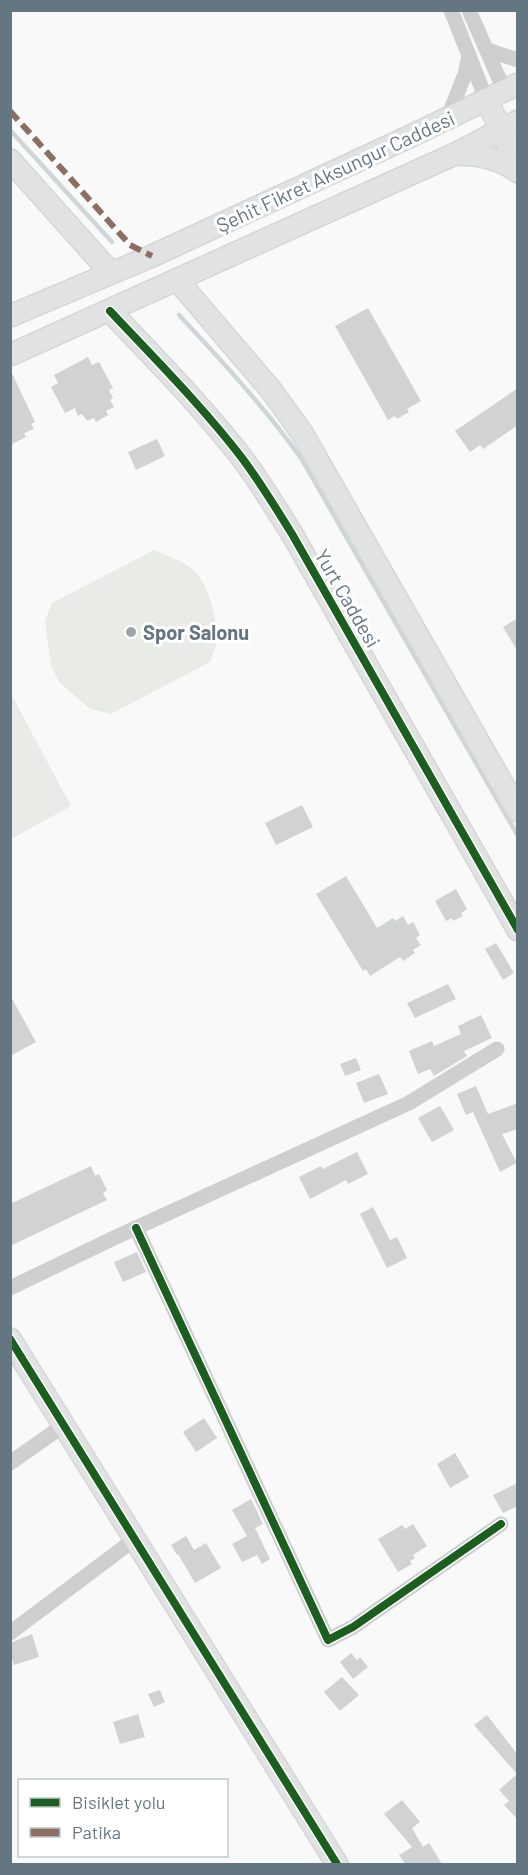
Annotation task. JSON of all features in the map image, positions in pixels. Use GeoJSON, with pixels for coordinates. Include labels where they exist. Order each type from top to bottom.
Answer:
{"type":"FeatureCollection","features":[{"type":"Feature","properties":{"kind":"street"},"geometry":{"type":"LineString","coordinates":[[451,10],[469,56],[502,91]]}},
{"type":"Feature","properties":{"kind":"street"},"geometry":{"type":"LineString","coordinates":[[469,10],[487,50],[513,124],[518,164]]}},
{"type":"Feature","properties":{"kind":"street"},"geometry":{"type":"LineString","coordinates":[[487,50],[518,60]]}},
{"type":"Feature","properties":{"kind":"street"},"geometry":{"type":"LineString","coordinates":[[448,117],[465,74],[469,56]]}},
{"type":"Feature","properties":{"kind":"street","name":"Şehit Fikret Aksungur Caddesi"},"geometry":{"type":"LineString","coordinates":[[10,316],[152,256],[502,91]]}},
{"type":"Feature","properties":{"kind":"street","name":"Şehit Fikret Aksungur Caddesi"},"geometry":{"type":"LineString","coordinates":[[10,355],[455,154],[513,124]]}},
{"type":"Feature","properties":{"kind":"street"},"geometry":{"type":"LineString","coordinates":[[455,154],[493,159],[518,172]]}},
{"type":"Feature","properties":{"kind":"street"},"geometry":{"type":"LineString","coordinates":[[10,160],[111,273]]}},
{"type":"Feature","properties":{"kind":"street"},"geometry":{"type":"LineString","coordinates":[[178,281],[271,390],[302,433],[518,811]]}},
{"type":"Feature","properties":{"kind":"street","name":"Yurt Caddesi"},"geometry":{"type":"LineString","coordinates":[[110,311],[204,412],[264,489],[292,534],[518,930]]}},
{"type":"Feature","properties":{"kind":"street"},"geometry":{"type":"LineString","coordinates":[[10,1288],[409,1103],[497,1049]]}},
{"type":"Feature","properties":{"kind":"street"},"geometry":{"type":"LineString","coordinates":[[136,1228],[328,1640],[353,1627],[501,1524]]}},
{"type":"Feature","properties":{"kind":"street"},"geometry":{"type":"LineString","coordinates":[[10,1339],[337,1864]]}},
{"type":"Feature","properties":{"kind":"street"},"geometry":{"type":"LineString","coordinates":[[10,1463],[64,1425]]}},
{"type":"Feature","properties":{"kind":"street"},"geometry":{"type":"LineString","coordinates":[[10,1633],[135,1539]]}},
{"type":"Feature","properties":{"kind":"shaded area","name":"Spor Salonu"},"geometry":{"type":"Polygon","coordinates":[[[154,550],[192,569],[208,593],[217,636],[210,662],[111,714],[90,709],[60,683],[51,666],[45,621],[52,603],[154,550]]]}},
{"type":"Feature","properties":{"kind":"shaded area"},"geometry":{"type":"Polygon","coordinates":[[[11,694],[71,806],[10,839],[11,694]]]}},
{"type":"Feature","properties":{"kind":"building"},"geometry":{"type":"Polygon","coordinates":[[[368,308],[421,401],[407,409],[409,412],[397,419],[395,416],[388,420],[335,326],[368,308]]]}},
{"type":"Feature","properties":{"kind":"building"},"geometry":{"type":"Polygon","coordinates":[[[88,357],[92,365],[99,362],[113,388],[109,390],[113,398],[110,400],[114,407],[106,411],[108,415],[96,422],[94,418],[87,421],[82,414],[78,416],[75,408],[65,413],[51,387],[58,383],[54,375],[88,357]]]}},
{"type":"Feature","properties":{"kind":"building"},"geometry":{"type":"Polygon","coordinates":[[[10,369],[35,422],[31,424],[34,429],[24,433],[26,437],[10,445],[10,369]]]}},
{"type":"Feature","properties":{"kind":"building"},"geometry":{"type":"Polygon","coordinates":[[[518,388],[518,425],[483,449],[480,445],[470,452],[455,431],[518,388]]]}},
{"type":"Feature","properties":{"kind":"building"},"geometry":{"type":"Polygon","coordinates":[[[157,439],[165,456],[136,470],[128,452],[157,439]]]}},
{"type":"Feature","properties":{"kind":"building"},"geometry":{"type":"Polygon","coordinates":[[[518,618],[518,652],[503,627],[518,618]]]}},
{"type":"Feature","properties":{"kind":"building"},"geometry":{"type":"Polygon","coordinates":[[[302,805],[313,827],[276,845],[265,823],[302,805]]]}},
{"type":"Feature","properties":{"kind":"building"},"geometry":{"type":"Polygon","coordinates":[[[346,876],[377,928],[393,918],[395,921],[403,916],[408,925],[413,922],[420,935],[416,938],[421,945],[413,950],[415,953],[403,961],[400,957],[370,976],[366,969],[363,971],[316,894],[346,876]]]}},
{"type":"Feature","properties":{"kind":"building"},"geometry":{"type":"Polygon","coordinates":[[[456,889],[467,909],[461,913],[463,916],[453,921],[452,918],[446,921],[435,901],[456,889]]]}},
{"type":"Feature","properties":{"kind":"building"},"geometry":{"type":"Polygon","coordinates":[[[496,943],[514,973],[503,980],[485,949],[496,943]]]}},
{"type":"Feature","properties":{"kind":"building"},"geometry":{"type":"Polygon","coordinates":[[[448,984],[456,999],[415,1018],[407,1003],[448,984]]]}},
{"type":"Feature","properties":{"kind":"building"},"geometry":{"type":"Polygon","coordinates":[[[10,995],[36,1042],[10,1056],[10,995]]]}},
{"type":"Feature","properties":{"kind":"building"},"geometry":{"type":"Polygon","coordinates":[[[481,1015],[492,1038],[464,1051],[467,1056],[434,1076],[430,1069],[418,1074],[409,1051],[432,1041],[434,1046],[461,1034],[458,1026],[481,1015]]]}},
{"type":"Feature","properties":{"kind":"building"},"geometry":{"type":"Polygon","coordinates":[[[356,1058],[361,1070],[345,1076],[340,1064],[356,1058]]]}},
{"type":"Feature","properties":{"kind":"building"},"geometry":{"type":"Polygon","coordinates":[[[379,1074],[388,1094],[364,1103],[356,1083],[379,1074]]]}},
{"type":"Feature","properties":{"kind":"building"},"geometry":{"type":"Polygon","coordinates":[[[476,1086],[488,1114],[518,1103],[518,1129],[502,1134],[517,1163],[500,1172],[473,1112],[466,1115],[457,1094],[476,1086]]]}},
{"type":"Feature","properties":{"kind":"building"},"geometry":{"type":"Polygon","coordinates":[[[440,1106],[454,1130],[432,1142],[418,1118],[440,1106]]]}},
{"type":"Feature","properties":{"kind":"building"},"geometry":{"type":"Polygon","coordinates":[[[357,1152],[368,1174],[348,1184],[346,1180],[310,1199],[299,1177],[321,1166],[323,1169],[357,1152]]]}},
{"type":"Feature","properties":{"kind":"building"},"geometry":{"type":"Polygon","coordinates":[[[91,1166],[95,1176],[99,1174],[107,1190],[103,1193],[107,1200],[10,1246],[10,1204],[91,1166]]]}},
{"type":"Feature","properties":{"kind":"building"},"geometry":{"type":"Polygon","coordinates":[[[373,1207],[390,1240],[397,1237],[407,1258],[387,1268],[360,1214],[373,1207]]]}},
{"type":"Feature","properties":{"kind":"building"},"geometry":{"type":"Polygon","coordinates":[[[137,1252],[146,1272],[123,1282],[114,1262],[137,1252]]]}},
{"type":"Feature","properties":{"kind":"building"},"geometry":{"type":"Polygon","coordinates":[[[204,1418],[217,1438],[196,1452],[183,1432],[204,1418]]]}},
{"type":"Feature","properties":{"kind":"building"},"geometry":{"type":"Polygon","coordinates":[[[455,1453],[469,1477],[450,1488],[437,1464],[455,1453]]]}},
{"type":"Feature","properties":{"kind":"building"},"geometry":{"type":"Polygon","coordinates":[[[518,1483],[518,1506],[503,1513],[493,1495],[518,1483]]]}},
{"type":"Feature","properties":{"kind":"building"},"geometry":{"type":"Polygon","coordinates":[[[251,1499],[263,1524],[255,1528],[270,1559],[262,1564],[257,1555],[242,1562],[232,1544],[247,1536],[232,1510],[251,1499]]]}},
{"type":"Feature","properties":{"kind":"building"},"geometry":{"type":"Polygon","coordinates":[[[413,1524],[427,1546],[413,1555],[415,1558],[410,1561],[412,1564],[398,1572],[378,1539],[402,1525],[405,1529],[413,1524]]]}},
{"type":"Feature","properties":{"kind":"building"},"geometry":{"type":"Polygon","coordinates":[[[186,1536],[194,1550],[206,1543],[221,1568],[195,1583],[171,1545],[186,1536]]]}},
{"type":"Feature","properties":{"kind":"building"},"geometry":{"type":"Polygon","coordinates":[[[32,1634],[39,1657],[14,1665],[10,1643],[32,1634]]]}},
{"type":"Feature","properties":{"kind":"building"},"geometry":{"type":"Polygon","coordinates":[[[351,1653],[357,1660],[360,1657],[368,1667],[353,1679],[340,1662],[351,1653]]]}},
{"type":"Feature","properties":{"kind":"building"},"geometry":{"type":"Polygon","coordinates":[[[342,1677],[359,1695],[340,1711],[324,1692],[342,1677]]]}},
{"type":"Feature","properties":{"kind":"building"},"geometry":{"type":"Polygon","coordinates":[[[160,1690],[165,1702],[154,1707],[148,1694],[160,1690]]]}},
{"type":"Feature","properties":{"kind":"building"},"geometry":{"type":"Polygon","coordinates":[[[138,1714],[145,1737],[120,1744],[113,1722],[138,1714]]]}},
{"type":"Feature","properties":{"kind":"building"},"geometry":{"type":"Polygon","coordinates":[[[487,1715],[518,1755],[518,1820],[504,1805],[509,1801],[499,1790],[517,1774],[474,1725],[487,1715]]]}},
{"type":"Feature","properties":{"kind":"building"},"geometry":{"type":"Polygon","coordinates":[[[402,1800],[420,1822],[412,1828],[423,1847],[429,1843],[442,1864],[405,1864],[399,1855],[412,1847],[384,1814],[402,1800]]]}},
{"type":"Feature","properties":{"kind":"waterway"},"geometry":{"type":"LineString","coordinates":[[10,130],[112,242]]}},
{"type":"Feature","properties":{"kind":"waterway"},"geometry":{"type":"LineString","coordinates":[[179,315],[257,402],[301,458],[518,836]]}},
{"type":"Feature","properties":{"kind":"marked path"},"geometry":{"type":"LineString","coordinates":[[10,111],[130,245],[152,256]]}},
{"type":"Feature","properties":{"kind":"cycle path"},"geometry":{"type":"LineString","coordinates":[[110,311],[211,420],[262,486],[292,534],[518,930]]}},
{"type":"Feature","properties":{"kind":"cycle path"},"geometry":{"type":"LineString","coordinates":[[136,1228],[328,1640],[353,1627],[501,1524]]}},
{"type":"Feature","properties":{"kind":"cycle path"},"geometry":{"type":"LineString","coordinates":[[10,1339],[337,1864]]}},
{"type":"Feature","properties":{"kind":"place","name":"Spor Salonu"},"geometry":{"type":"Point","coordinates":[131,632]}}]}
